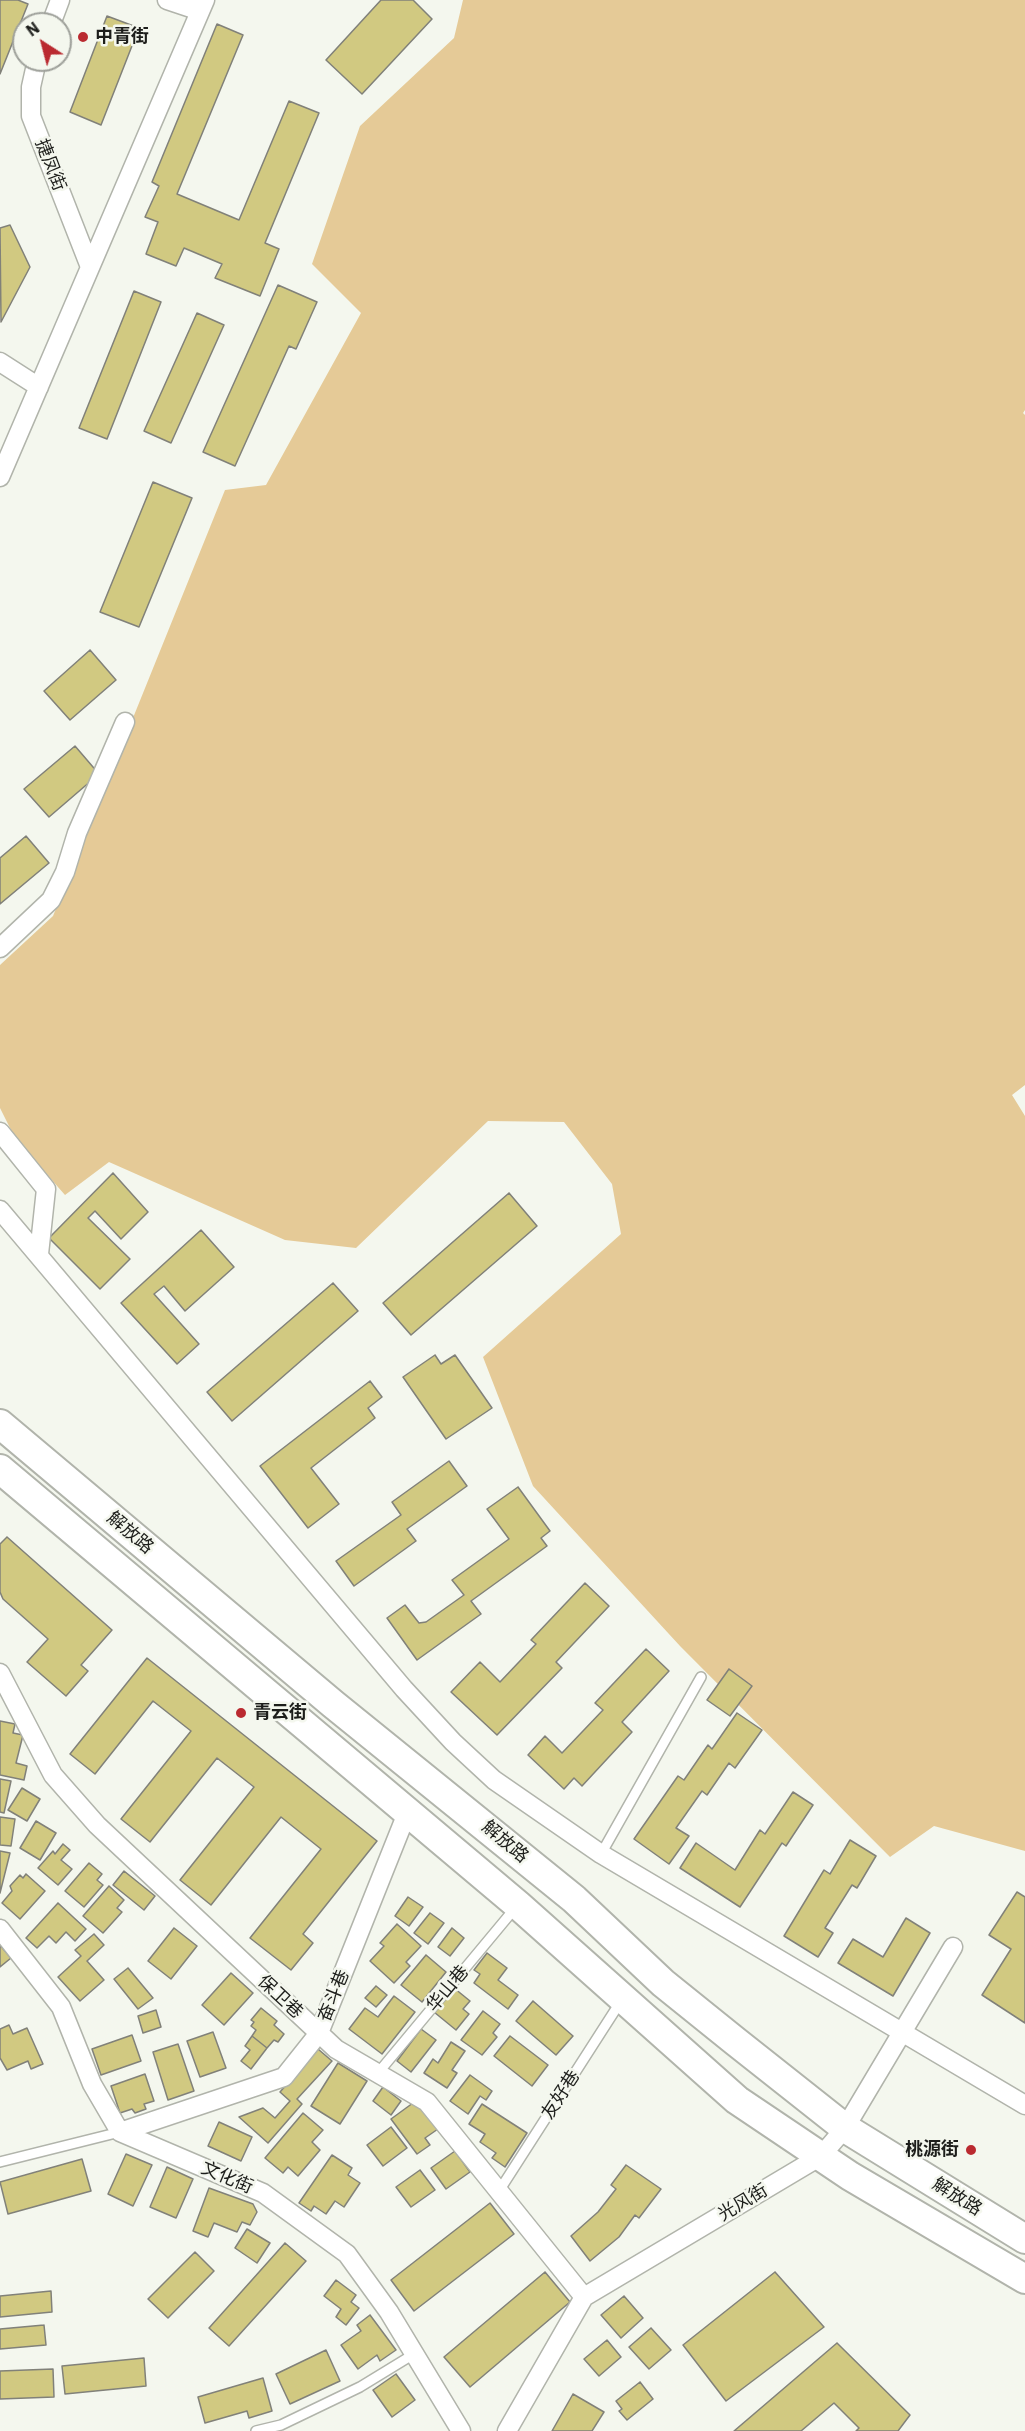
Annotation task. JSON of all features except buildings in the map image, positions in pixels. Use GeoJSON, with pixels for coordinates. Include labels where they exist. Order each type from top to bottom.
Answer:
{"type":"FeatureCollection","features":[{"type":"Feature","properties":{"kind":"main road","name":"解放路"},"geometry":{"type":"LineString","coordinates":[[0,1424],[333,1704],[565,1892],[663,1983],[845,2128],[1025,2239]]}},
{"type":"Feature","properties":{"kind":"main road","name":"解放路"},"geometry":{"type":"LineString","coordinates":[[0,1469],[518,1905],[737,2100],[850,2176],[1025,2279]]}},
{"type":"Feature","properties":{"kind":"street"},"geometry":{"type":"LineString","coordinates":[[0,477],[202,6],[167,0]]}},
{"type":"Feature","properties":{"kind":"street","name":"捷凤街"},"geometry":{"type":"LineString","coordinates":[[34,72],[31,87],[31,116],[90,267]]}},
{"type":"Feature","properties":{"kind":"street"},"geometry":{"type":"LineString","coordinates":[[0,362],[39,387]]}},
{"type":"Feature","properties":{"kind":"street"},"geometry":{"type":"LineString","coordinates":[[0,948],[51,900],[65,872],[77,833],[125,722]]}},
{"type":"Feature","properties":{"kind":"street"},"geometry":{"type":"LineString","coordinates":[[0,1132],[46,1189],[39,1254]]}},
{"type":"Feature","properties":{"kind":"street"},"geometry":{"type":"LineString","coordinates":[[0,1210],[404,1689],[494,1780],[600,1854],[1025,2105]]}},
{"type":"Feature","properties":{"kind":"street","name":"保卫巷"},"geometry":{"type":"LineString","coordinates":[[0,1673],[53,1775],[90,1817],[336,2049],[427,2102],[584,2297]]}},
{"type":"Feature","properties":{"kind":"street","name":"奋斗巷"},"geometry":{"type":"LineString","coordinates":[[120,2132],[284,2077],[319,2033],[407,1813]]}},
{"type":"Feature","properties":{"kind":"street"},"geometry":{"type":"LineString","coordinates":[[0,1929],[61,2007],[92,2084],[120,2132]]}},
{"type":"Feature","properties":{"kind":"street","name":"光风街"},"geometry":{"type":"LineString","coordinates":[[507,2431],[584,2297],[821,2156],[845,2128],[953,1947]]}},
{"type":"Feature","properties":{"kind":"street","name":"文化街"},"geometry":{"type":"LineString","coordinates":[[120,2132],[263,2193],[347,2254],[389,2312],[461,2431]]}},
{"type":"Feature","properties":{"kind":"lane"},"geometry":{"type":"LineString","coordinates":[[600,1854],[701,1677]]}},
{"type":"Feature","properties":{"kind":"lane","name":"华山巷"},"geometry":{"type":"LineString","coordinates":[[378,2073],[518,1905]]}},
{"type":"Feature","properties":{"kind":"lane","name":"友好巷"},"geometry":{"type":"LineString","coordinates":[[499,2191],[623,1999]]}},
{"type":"Feature","properties":{"kind":"lane"},"geometry":{"type":"LineString","coordinates":[[0,2163],[120,2132]]}},
{"type":"Feature","properties":{"kind":"lane"},"geometry":{"type":"LineString","coordinates":[[256,2431],[281,2425],[341,2397],[414,2354]]}},
{"type":"Feature","properties":{"kind":"shaded area"},"geometry":{"type":"Polygon","coordinates":[[[463,0],[1025,0],[1025,410],[1023,413],[1025,415],[1025,1085],[1012,1095],[1025,1116],[1025,1851],[934,1826],[890,1857],[680,1646],[533,1486],[483,1357],[621,1234],[612,1184],[564,1122],[488,1121],[356,1248],[285,1240],[109,1162],[65,1195],[15,1138],[0,1108],[0,965],[53,916],[225,490],[266,485],[361,313],[312,264],[360,126],[454,38],[463,0]]]}},
{"type":"Feature","properties":{"kind":"place","name":"中青街"},"geometry":{"type":"Point","coordinates":[83,37]}},
{"type":"Feature","properties":{"kind":"place","name":"青云街"},"geometry":{"type":"Point","coordinates":[241,1713]}},
{"type":"Feature","properties":{"kind":"place","name":"桃源街"},"geometry":{"type":"Point","coordinates":[971,2150]}}]}
